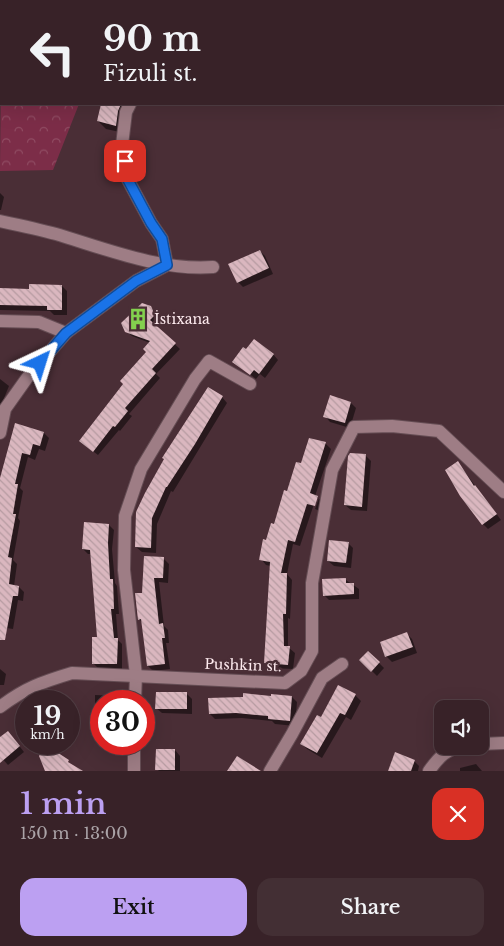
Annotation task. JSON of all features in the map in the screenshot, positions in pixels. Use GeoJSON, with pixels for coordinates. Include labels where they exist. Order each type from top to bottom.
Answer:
{"type":"FeatureCollection","features":[{"type":"Feature","properties":{"kind":"street"},"geometry":{"type":"LineString","coordinates":[[130,105],[126,112],[122,144],[127,178],[151,223],[162,239],[167,265]]}},
{"type":"Feature","properties":{"kind":"street"},"geometry":{"type":"LineString","coordinates":[[0,221],[53,233],[167,265],[194,268],[213,267]]}},
{"type":"Feature","properties":{"kind":"street"},"geometry":{"type":"LineString","coordinates":[[0,432],[5,409],[27,378],[66,333],[136,281],[167,265]]}},
{"type":"Feature","properties":{"kind":"street"},"geometry":{"type":"LineString","coordinates":[[0,322],[38,322],[66,333]]}},
{"type":"Feature","properties":{"kind":"street"},"geometry":{"type":"LineString","coordinates":[[136,690],[124,570],[125,516],[141,469],[195,378],[210,361],[250,384]]}},
{"type":"Feature","properties":{"kind":"street","name":"Pushkin st."},"geometry":{"type":"LineString","coordinates":[[0,707],[20,693],[40,683],[72,674],[136,675],[285,683],[301,671],[312,651],[312,583],[332,470],[354,427],[392,426],[439,431],[504,492]]}},
{"type":"Feature","properties":{"kind":"street"},"geometry":{"type":"LineString","coordinates":[[270,771],[322,678],[342,664]]}},
{"type":"Feature","properties":{"kind":"street"},"geometry":{"type":"LineString","coordinates":[[489,744],[504,743]]}},
{"type":"Feature","properties":{"kind":"street"},"geometry":{"type":"LineString","coordinates":[[134,755],[134,771]]}},
{"type":"Feature","properties":{"kind":"street"},"geometry":{"type":"LineString","coordinates":[[429,771],[437,758],[442,755]]}},
{"type":"Feature","properties":{"kind":"green space"},"geometry":{"type":"Polygon","coordinates":[[[1,105],[79,105],[53,170],[0,171],[1,105]]]}},
{"type":"Feature","properties":{"kind":"building"},"geometry":{"type":"Polygon","coordinates":[[[101,105],[121,105],[116,126],[97,121],[101,105]]]}},
{"type":"Feature","properties":{"kind":"building"},"geometry":{"type":"Polygon","coordinates":[[[260,250],[269,268],[237,283],[228,264],[260,250]]]}},
{"type":"Feature","properties":{"kind":"building"},"geometry":{"type":"Polygon","coordinates":[[[29,284],[62,285],[62,310],[47,310],[47,306],[0,305],[0,288],[29,289],[29,284]]]}},
{"type":"Feature","properties":{"kind":"building"},"geometry":{"type":"Polygon","coordinates":[[[142,303],[151,306],[155,315],[150,320],[176,343],[152,369],[156,373],[125,408],[128,411],[115,427],[113,426],[93,452],[79,441],[123,384],[120,381],[146,352],[143,349],[150,341],[125,332],[121,323],[142,303]]]}},
{"type":"Feature","properties":{"kind":"building"},"geometry":{"type":"Polygon","coordinates":[[[254,339],[274,354],[259,374],[254,370],[250,375],[232,362],[243,347],[246,349],[254,339]]]}},
{"type":"Feature","properties":{"kind":"building"},"geometry":{"type":"Polygon","coordinates":[[[208,387],[223,396],[195,444],[166,487],[152,518],[151,548],[135,547],[136,512],[164,459],[162,458],[208,387]]]}},
{"type":"Feature","properties":{"kind":"building"},"geometry":{"type":"Polygon","coordinates":[[[330,395],[351,402],[345,423],[323,417],[330,395]]]}},
{"type":"Feature","properties":{"kind":"building"},"geometry":{"type":"Polygon","coordinates":[[[15,423],[44,432],[40,446],[33,444],[30,455],[22,453],[15,484],[18,484],[13,514],[16,514],[8,557],[12,558],[9,584],[19,586],[18,596],[13,596],[5,640],[0,640],[0,478],[15,423]]]}},
{"type":"Feature","properties":{"kind":"building"},"geometry":{"type":"Polygon","coordinates":[[[309,438],[326,442],[310,493],[318,496],[315,506],[307,504],[295,542],[288,540],[281,573],[287,573],[286,614],[283,614],[284,646],[290,646],[288,665],[264,663],[270,562],[259,560],[263,539],[266,540],[271,523],[274,524],[284,490],[287,491],[296,462],[301,463],[309,438]]]}},
{"type":"Feature","properties":{"kind":"building"},"geometry":{"type":"Polygon","coordinates":[[[350,453],[366,454],[362,507],[344,505],[348,456],[350,453]]]}},
{"type":"Feature","properties":{"kind":"building"},"geometry":{"type":"Polygon","coordinates":[[[458,461],[474,486],[497,514],[482,525],[460,496],[445,470],[458,461]]]}},
{"type":"Feature","properties":{"kind":"building"},"geometry":{"type":"Polygon","coordinates":[[[84,522],[109,524],[110,579],[113,579],[114,609],[111,609],[114,638],[118,638],[117,664],[92,664],[92,637],[97,637],[90,550],[82,549],[84,522]]]}},
{"type":"Feature","properties":{"kind":"building"},"geometry":{"type":"Polygon","coordinates":[[[329,540],[349,542],[346,563],[327,561],[329,540]]]}},
{"type":"Feature","properties":{"kind":"building"},"geometry":{"type":"Polygon","coordinates":[[[144,556],[164,557],[163,578],[154,578],[159,624],[163,623],[165,638],[162,638],[165,664],[147,666],[141,619],[138,620],[135,593],[142,593],[144,556]]]}},
{"type":"Feature","properties":{"kind":"building"},"geometry":{"type":"Polygon","coordinates":[[[346,578],[346,583],[354,583],[354,594],[323,596],[322,579],[346,578]]]}},
{"type":"Feature","properties":{"kind":"building"},"geometry":{"type":"Polygon","coordinates":[[[407,632],[413,647],[385,657],[380,642],[407,632]]]}},
{"type":"Feature","properties":{"kind":"building"},"geometry":{"type":"Polygon","coordinates":[[[368,651],[380,662],[371,672],[359,660],[368,651]]]}},
{"type":"Feature","properties":{"kind":"building"},"geometry":{"type":"Polygon","coordinates":[[[338,685],[356,694],[345,715],[340,713],[317,753],[300,744],[317,715],[321,717],[338,685]]]}},
{"type":"Feature","properties":{"kind":"building"},"geometry":{"type":"Polygon","coordinates":[[[156,692],[187,692],[187,709],[155,709],[156,692]]]}},
{"type":"Feature","properties":{"kind":"building"},"geometry":{"type":"Polygon","coordinates":[[[243,693],[292,696],[290,721],[268,719],[268,716],[236,713],[209,714],[208,698],[243,697],[243,693]]]}},
{"type":"Feature","properties":{"kind":"building"},"geometry":{"type":"Polygon","coordinates":[[[8,731],[15,740],[15,750],[0,763],[0,737],[8,731]]]}},
{"type":"Feature","properties":{"kind":"building"},"geometry":{"type":"Polygon","coordinates":[[[156,749],[175,749],[175,770],[155,770],[156,749]]]}},
{"type":"Feature","properties":{"kind":"building"},"geometry":{"type":"Polygon","coordinates":[[[395,752],[415,760],[411,771],[388,771],[395,752]]]}},
{"type":"Feature","properties":{"kind":"building"},"geometry":{"type":"Polygon","coordinates":[[[61,755],[69,760],[68,762],[83,771],[45,771],[39,756],[61,755]]]}},
{"type":"Feature","properties":{"kind":"building"},"geometry":{"type":"Polygon","coordinates":[[[237,756],[261,771],[227,771],[237,756]]]}},
{"type":"Feature","properties":{"kind":"place","name":"İstixana"},"geometry":{"type":"Point","coordinates":[138,319]}},
{"type":"Feature","properties":{"kind":"route"},"geometry":{"type":"LineString","coordinates":[[40,363],[66,333],[136,281],[167,265],[162,239],[151,223],[127,178],[125,161]]}}]}
